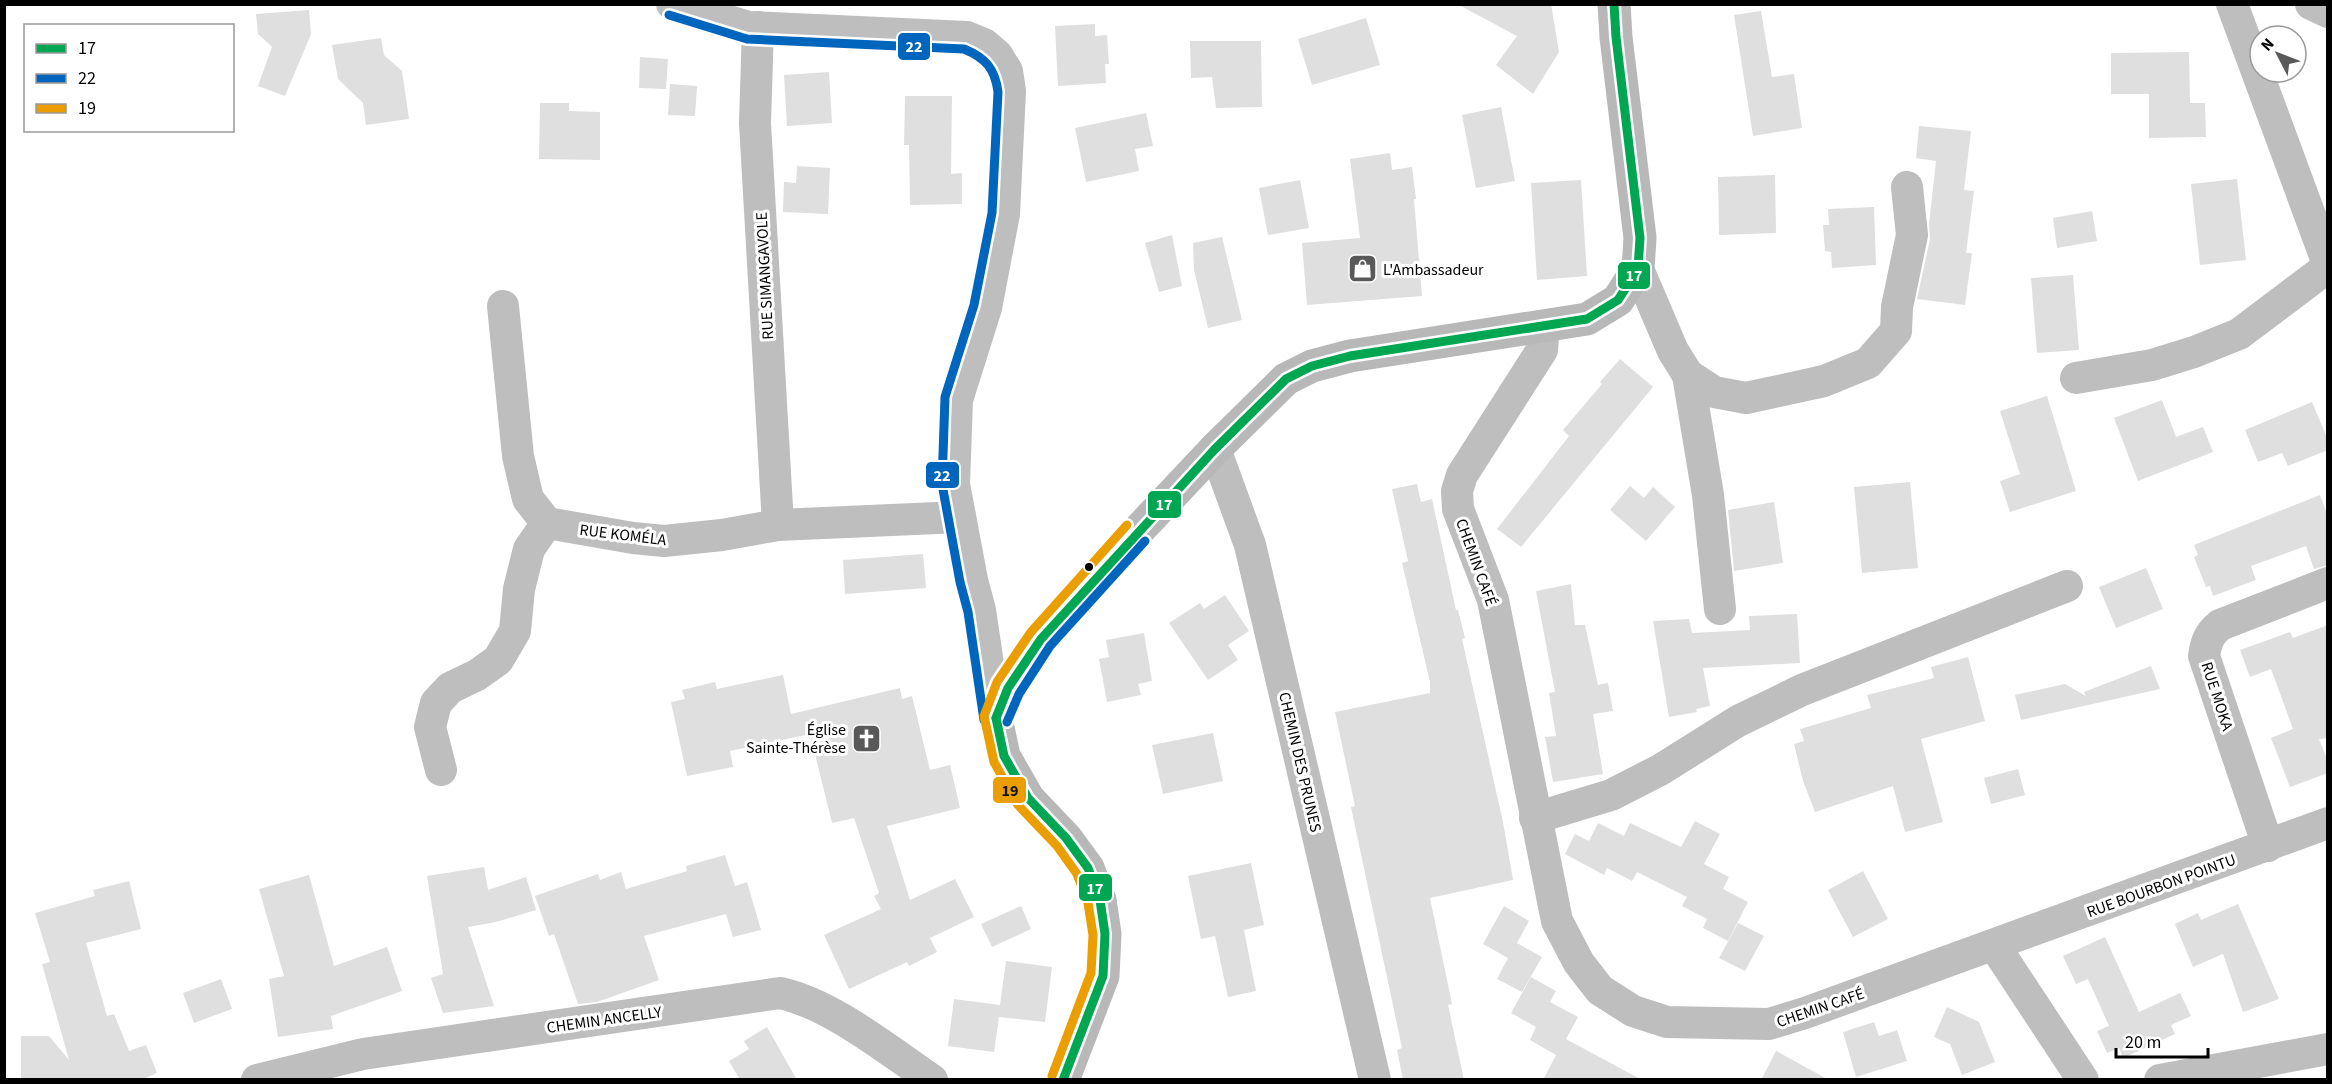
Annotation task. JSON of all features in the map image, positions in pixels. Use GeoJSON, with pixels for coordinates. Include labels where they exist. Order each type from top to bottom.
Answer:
{"type":"FeatureCollection","features":[{"type":"Feature","properties":{"kind":"main road"},"geometry":{"type":"LineString","coordinates":[[1062,1080],[1103,976],[1105,934],[1100,900],[1088,868],[1066,838],[1028,798],[1004,756],[996,718],[1008,688],[1041,639],[1136,533],[1215,448],[1286,379],[1312,366],[1350,356],[1587,319],[1618,300],[1638,269],[1640,238],[1614,4]]}},
{"type":"Feature","properties":{"kind":"street"},"geometry":{"type":"LineString","coordinates":[[672,4],[749,27],[825,18],[967,37],[984,44],[997,55],[1007,71],[1010,92],[1004,214],[986,308],[957,400],[954,484],[980,610],[996,718]]}},
{"type":"Feature","properties":{"kind":"street"},"geometry":{"type":"LineString","coordinates":[[2076,378],[2152,365],[2194,352],[2239,334],[2328,265],[2232,4]]}},
{"type":"Feature","properties":{"kind":"street"},"geometry":{"type":"LineString","coordinates":[[2311,4],[2328,12]]}},
{"type":"Feature","properties":{"kind":"street","name":"RUE SIMANGAVOLE"},"geometry":{"type":"LineString","coordinates":[[758,27],[755,123],[778,525]]}},
{"type":"Feature","properties":{"kind":"street"},"geometry":{"type":"LineString","coordinates":[[1688,375],[1714,392],[1746,398],[1824,381],[1868,363],[1896,331],[1897,307],[1912,235],[1907,187]]}},
{"type":"Feature","properties":{"kind":"street"},"geometry":{"type":"LineString","coordinates":[[1638,269],[1673,351],[1688,375],[1708,495],[1720,609]]}},
{"type":"Feature","properties":{"kind":"street"},"geometry":{"type":"LineString","coordinates":[[441,770],[430,727],[436,703],[450,688],[477,675],[498,660],[515,631],[519,589],[529,549],[547,524],[528,499],[518,456],[503,306]]}},
{"type":"Feature","properties":{"kind":"street","name":"CHEMIN CAFÉ"},"geometry":{"type":"LineString","coordinates":[[1544,326],[1542,350],[1462,475],[1457,491],[1458,509],[1493,600],[1557,921],[1579,963],[1600,990],[1633,1011],[1667,1022],[1769,1024],[1994,945]]}},
{"type":"Feature","properties":{"kind":"street","name":"CHEMIN DES PRUNES"},"geometry":{"type":"LineString","coordinates":[[1215,448],[1250,545],[1375,1080]]}},
{"type":"Feature","properties":{"kind":"street","name":"RUE KOMÉLA"},"geometry":{"type":"LineString","coordinates":[[547,524],[664,541],[722,535],[778,525],[960,517]]}},
{"type":"Feature","properties":{"kind":"street","name":"RUE MOKA"},"geometry":{"type":"LineString","coordinates":[[2268,846],[2204,656],[2206,643],[2210,633],[2220,625],[2328,583]]}},
{"type":"Feature","properties":{"kind":"street"},"geometry":{"type":"LineString","coordinates":[[1535,818],[1611,795],[1660,770],[1738,722],[1802,690],[2067,586]]}},
{"type":"Feature","properties":{"kind":"street","name":"RUE BOURBON POINTU"},"geometry":{"type":"LineString","coordinates":[[1994,945],[2328,823]]}},
{"type":"Feature","properties":{"kind":"street"},"geometry":{"type":"LineString","coordinates":[[1994,945],[2084,1080]]}},
{"type":"Feature","properties":{"kind":"street","name":"CHEMIN ANCELLY"},"geometry":{"type":"LineString","coordinates":[[257,1080],[363,1054],[780,993],[797,996],[812,1003],[850,1025],[932,1080]]}},
{"type":"Feature","properties":{"kind":"street"},"geometry":{"type":"LineString","coordinates":[[2160,1080],[2328,1049]]}},
{"type":"Feature","properties":{"kind":"building"},"geometry":{"type":"Polygon","coordinates":[[[1457,4],[1551,4],[1559,52],[1533,94],[1496,65],[1517,36],[1457,4]]]}},
{"type":"Feature","properties":{"kind":"building"},"geometry":{"type":"Polygon","coordinates":[[[309,10],[311,34],[285,96],[258,86],[272,47],[258,34],[256,14],[309,10]]]}},
{"type":"Feature","properties":{"kind":"building"},"geometry":{"type":"Polygon","coordinates":[[[1761,11],[1772,77],[1794,74],[1802,128],[1753,136],[1734,15],[1761,11]]]}},
{"type":"Feature","properties":{"kind":"building"},"geometry":{"type":"Polygon","coordinates":[[[1366,18],[1380,65],[1312,85],[1298,39],[1366,18]]]}},
{"type":"Feature","properties":{"kind":"building"},"geometry":{"type":"Polygon","coordinates":[[[1095,24],[1095,36],[1107,35],[1109,64],[1105,64],[1106,83],[1058,86],[1055,26],[1095,24]]]}},
{"type":"Feature","properties":{"kind":"building"},"geometry":{"type":"Polygon","coordinates":[[[381,38],[384,55],[402,71],[409,119],[366,125],[363,103],[338,79],[332,45],[381,38]]]}},
{"type":"Feature","properties":{"kind":"building"},"geometry":{"type":"Polygon","coordinates":[[[1190,41],[1261,41],[1262,107],[1216,108],[1212,77],[1191,78],[1190,41]]]}},
{"type":"Feature","properties":{"kind":"building"},"geometry":{"type":"Polygon","coordinates":[[[2189,52],[2190,103],[2205,103],[2206,137],[2149,138],[2149,94],[2111,94],[2111,53],[2189,52]]]}},
{"type":"Feature","properties":{"kind":"building"},"geometry":{"type":"Polygon","coordinates":[[[640,57],[668,59],[666,89],[639,88],[640,57]]]}},
{"type":"Feature","properties":{"kind":"building"},"geometry":{"type":"Polygon","coordinates":[[[829,72],[832,123],[787,126],[784,75],[829,72]]]}},
{"type":"Feature","properties":{"kind":"building"},"geometry":{"type":"Polygon","coordinates":[[[670,84],[697,86],[695,116],[668,115],[670,84]]]}},
{"type":"Feature","properties":{"kind":"building"},"geometry":{"type":"Polygon","coordinates":[[[905,96],[952,96],[951,174],[962,173],[962,204],[910,205],[909,145],[904,145],[905,96]]]}},
{"type":"Feature","properties":{"kind":"building"},"geometry":{"type":"Polygon","coordinates":[[[540,103],[569,103],[569,111],[600,112],[600,160],[539,159],[540,103]]]}},
{"type":"Feature","properties":{"kind":"building"},"geometry":{"type":"Polygon","coordinates":[[[1501,107],[1515,181],[1476,188],[1462,115],[1501,107]]]}},
{"type":"Feature","properties":{"kind":"building"},"geometry":{"type":"Polygon","coordinates":[[[1146,113],[1153,146],[1135,149],[1139,171],[1086,182],[1075,128],[1146,113]]]}},
{"type":"Feature","properties":{"kind":"building"},"geometry":{"type":"Polygon","coordinates":[[[1919,126],[1971,131],[1964,190],[1974,191],[1966,253],[1972,253],[1965,305],[1917,299],[1930,239],[1929,224],[1936,161],[1916,158],[1919,126]]]}},
{"type":"Feature","properties":{"kind":"building","name":"L'Ambassadeur"},"geometry":{"type":"Polygon","coordinates":[[[1390,153],[1392,170],[1412,167],[1422,296],[1307,305],[1302,243],[1360,238],[1350,159],[1390,153]]]}},
{"type":"Feature","properties":{"kind":"building"},"geometry":{"type":"Polygon","coordinates":[[[797,166],[830,168],[828,214],[783,212],[784,182],[796,183],[797,166]]]}},
{"type":"Feature","properties":{"kind":"building"},"geometry":{"type":"Polygon","coordinates":[[[1775,175],[1776,233],[1719,235],[1718,177],[1775,175]]]}},
{"type":"Feature","properties":{"kind":"building"},"geometry":{"type":"Polygon","coordinates":[[[2237,179],[2246,260],[2200,265],[2191,184],[2237,179]]]}},
{"type":"Feature","properties":{"kind":"building"},"geometry":{"type":"Polygon","coordinates":[[[1300,180],[1309,228],[1268,235],[1259,188],[1300,180]]]}},
{"type":"Feature","properties":{"kind":"building"},"geometry":{"type":"Polygon","coordinates":[[[1581,180],[1587,276],[1537,280],[1531,183],[1581,180]]]}},
{"type":"Feature","properties":{"kind":"building"},"geometry":{"type":"Polygon","coordinates":[[[1874,207],[1876,265],[1832,268],[1831,252],[1825,251],[1823,225],[1829,225],[1828,209],[1874,207]]]}},
{"type":"Feature","properties":{"kind":"building"},"geometry":{"type":"Polygon","coordinates":[[[2092,211],[2097,241],[2057,248],[2053,218],[2092,211]]]}},
{"type":"Feature","properties":{"kind":"building"},"geometry":{"type":"Polygon","coordinates":[[[1172,235],[1182,286],[1159,292],[1145,243],[1172,235]]]}},
{"type":"Feature","properties":{"kind":"building"},"geometry":{"type":"Polygon","coordinates":[[[1222,237],[1242,320],[1208,328],[1194,270],[1193,243],[1222,237]]]}},
{"type":"Feature","properties":{"kind":"building"},"geometry":{"type":"Polygon","coordinates":[[[2073,275],[2079,350],[2037,353],[2031,278],[2073,275]]]}},
{"type":"Feature","properties":{"kind":"building"},"geometry":{"type":"Polygon","coordinates":[[[1620,359],[1653,387],[1521,547],[1497,529],[1569,436],[1563,430],[1620,359]]]}},
{"type":"Feature","properties":{"kind":"building"},"geometry":{"type":"Polygon","coordinates":[[[2047,396],[2076,491],[2010,512],[2000,481],[2020,474],[2000,411],[2047,396]]]}},
{"type":"Feature","properties":{"kind":"building"},"geometry":{"type":"Polygon","coordinates":[[[2162,400],[2176,437],[2203,427],[2213,452],[2138,481],[2114,418],[2162,400]]]}},
{"type":"Feature","properties":{"kind":"building"},"geometry":{"type":"Polygon","coordinates":[[[2312,402],[2328,440],[2328,450],[2288,466],[2282,453],[2258,462],[2245,430],[2312,402]]]}},
{"type":"Feature","properties":{"kind":"building"},"geometry":{"type":"Polygon","coordinates":[[[1910,482],[1918,568],[1862,573],[1854,487],[1910,482]]]}},
{"type":"Feature","properties":{"kind":"building"},"geometry":{"type":"Polygon","coordinates":[[[1417,484],[1421,502],[1432,499],[1456,610],[1458,610],[1465,638],[1462,639],[1503,822],[1513,880],[1430,898],[1452,1004],[1448,1005],[1464,1080],[1403,1080],[1397,1050],[1402,1048],[1351,807],[1355,806],[1335,712],[1430,693],[1430,682],[1402,563],[1408,561],[1392,489],[1417,484]]]}},
{"type":"Feature","properties":{"kind":"building"},"geometry":{"type":"Polygon","coordinates":[[[1630,486],[1644,498],[1653,487],[1675,507],[1646,541],[1610,510],[1630,486]]]}},
{"type":"Feature","properties":{"kind":"building"},"geometry":{"type":"Polygon","coordinates":[[[2320,495],[2328,516],[2328,565],[2314,569],[2306,546],[2251,566],[2256,580],[2213,596],[2210,586],[2206,587],[2194,557],[2198,555],[2194,545],[2320,495]]]}},
{"type":"Feature","properties":{"kind":"building"},"geometry":{"type":"Polygon","coordinates":[[[1774,502],[1783,563],[1734,571],[1728,510],[1774,502]]]}},
{"type":"Feature","properties":{"kind":"building"},"geometry":{"type":"Polygon","coordinates":[[[923,554],[926,588],[845,594],[843,560],[923,554]]]}},
{"type":"Feature","properties":{"kind":"building"},"geometry":{"type":"Polygon","coordinates":[[[2146,568],[2163,609],[2116,628],[2099,587],[2146,568]]]}},
{"type":"Feature","properties":{"kind":"building"},"geometry":{"type":"Polygon","coordinates":[[[1571,584],[1575,625],[1585,625],[1598,685],[1608,683],[1613,711],[1593,714],[1603,774],[1553,782],[1545,737],[1556,736],[1549,693],[1555,692],[1536,591],[1571,584]]]}},
{"type":"Feature","properties":{"kind":"building"},"geometry":{"type":"Polygon","coordinates":[[[1225,595],[1249,631],[1228,645],[1238,660],[1208,680],[1169,623],[1200,603],[1204,609],[1225,595]]]}},
{"type":"Feature","properties":{"kind":"building"},"geometry":{"type":"Polygon","coordinates":[[[1797,614],[1800,663],[1703,668],[1710,706],[1696,709],[1697,712],[1669,717],[1653,621],[1689,619],[1692,633],[1750,630],[1749,616],[1797,614]]]}},
{"type":"Feature","properties":{"kind":"building"},"geometry":{"type":"Polygon","coordinates":[[[2328,625],[2328,738],[2319,739],[2328,762],[2328,773],[2290,787],[2271,738],[2293,729],[2271,669],[2250,677],[2240,650],[2290,632],[2293,638],[2328,625]]]}},
{"type":"Feature","properties":{"kind":"building"},"geometry":{"type":"Polygon","coordinates":[[[1144,633],[1152,681],[1138,684],[1141,695],[1107,702],[1099,659],[1109,657],[1106,640],[1144,633]]]}},
{"type":"Feature","properties":{"kind":"building"},"geometry":{"type":"Polygon","coordinates":[[[1968,657],[1985,721],[1921,739],[1943,822],[1905,832],[1893,786],[1815,812],[1803,781],[1794,744],[1804,741],[1800,729],[1871,708],[1867,695],[1934,678],[1931,667],[1968,657]]]}},
{"type":"Feature","properties":{"kind":"building"},"geometry":{"type":"Polygon","coordinates":[[[2151,666],[2160,689],[2021,720],[2015,695],[2065,684],[2086,696],[2084,692],[2151,666]]]}},
{"type":"Feature","properties":{"kind":"building"},"geometry":{"type":"Polygon","coordinates":[[[783,675],[791,714],[900,688],[902,699],[912,696],[930,770],[950,765],[960,808],[887,826],[910,900],[955,879],[974,917],[930,938],[937,952],[909,966],[907,962],[849,989],[824,935],[881,909],[874,896],[879,893],[854,818],[832,823],[810,734],[730,751],[733,767],[687,776],[671,702],[685,699],[682,690],[715,682],[717,689],[783,675]]]}},
{"type":"Feature","properties":{"kind":"building"},"geometry":{"type":"Polygon","coordinates":[[[1213,733],[1223,781],[1163,794],[1152,745],[1213,733]]]}},
{"type":"Feature","properties":{"kind":"building"},"geometry":{"type":"Polygon","coordinates":[[[2018,769],[2025,795],[1991,804],[1984,778],[2018,769]]]}},
{"type":"Feature","properties":{"kind":"building"},"geometry":{"type":"Polygon","coordinates":[[[1695,821],[1720,834],[1704,864],[1729,877],[1723,889],[1748,902],[1728,941],[1703,928],[1707,919],[1682,906],[1687,897],[1637,872],[1632,881],[1607,868],[1604,875],[1565,854],[1575,834],[1589,841],[1598,823],[1624,836],[1630,823],[1681,847],[1695,821]]]}},
{"type":"Feature","properties":{"kind":"building"},"geometry":{"type":"Polygon","coordinates":[[[725,855],[735,886],[747,882],[761,930],[733,937],[726,914],[644,936],[659,980],[597,1002],[578,1004],[554,934],[549,936],[535,896],[598,874],[600,880],[621,872],[626,889],[687,871],[686,866],[725,855]]]}},
{"type":"Feature","properties":{"kind":"building"},"geometry":{"type":"Polygon","coordinates":[[[1251,863],[1264,925],[1244,930],[1256,991],[1228,997],[1215,936],[1201,939],[1188,876],[1251,863]]]}},
{"type":"Feature","properties":{"kind":"building"},"geometry":{"type":"Polygon","coordinates":[[[484,867],[488,890],[526,877],[536,910],[496,922],[468,927],[494,1006],[443,1013],[431,978],[443,974],[427,876],[484,867]]]}},
{"type":"Feature","properties":{"kind":"building"},"geometry":{"type":"Polygon","coordinates":[[[1863,871],[1888,919],[1853,937],[1828,890],[1863,871]]]}},
{"type":"Feature","properties":{"kind":"building"},"geometry":{"type":"Polygon","coordinates":[[[309,875],[334,966],[387,947],[402,991],[331,1016],[333,1029],[278,1037],[269,979],[284,976],[259,889],[309,875]]]}},
{"type":"Feature","properties":{"kind":"building"},"geometry":{"type":"Polygon","coordinates":[[[129,881],[141,929],[86,943],[107,1016],[114,1014],[129,1051],[146,1045],[157,1073],[141,1080],[21,1080],[21,1036],[49,1036],[69,1060],[42,964],[50,962],[35,913],[95,896],[93,890],[129,881]]]}},
{"type":"Feature","properties":{"kind":"building"},"geometry":{"type":"Polygon","coordinates":[[[2238,904],[2279,999],[2243,1012],[2223,954],[2193,967],[2175,924],[2198,913],[2201,920],[2238,904]]]}},
{"type":"Feature","properties":{"kind":"building"},"geometry":{"type":"Polygon","coordinates":[[[1021,906],[1031,929],[992,947],[981,924],[1021,906]]]}},
{"type":"Feature","properties":{"kind":"building"},"geometry":{"type":"Polygon","coordinates":[[[1504,906],[1529,921],[1517,943],[1542,957],[1522,992],[1497,979],[1508,958],[1483,944],[1504,906]]]}},
{"type":"Feature","properties":{"kind":"building"},"geometry":{"type":"Polygon","coordinates":[[[1738,923],[1764,936],[1745,971],[1719,958],[1738,923]]]}},
{"type":"Feature","properties":{"kind":"building"},"geometry":{"type":"Polygon","coordinates":[[[2105,937],[2139,1012],[2180,993],[2191,1016],[2171,1025],[2175,1034],[2123,1058],[2119,1048],[2107,1053],[2097,1031],[2109,1026],[2088,979],[2076,984],[2063,956],[2105,937]]]}},
{"type":"Feature","properties":{"kind":"building"},"geometry":{"type":"Polygon","coordinates":[[[1006,961],[1052,967],[1045,1022],[999,1017],[994,1052],[948,1046],[954,999],[1000,1005],[1006,961]]]}},
{"type":"Feature","properties":{"kind":"building"},"geometry":{"type":"Polygon","coordinates":[[[1531,977],[1556,991],[1550,1002],[1578,1017],[1566,1039],[1642,1080],[1543,1080],[1556,1055],[1530,1040],[1536,1027],[1511,1013],[1531,977]]]}},
{"type":"Feature","properties":{"kind":"building"},"geometry":{"type":"Polygon","coordinates":[[[221,979],[232,1009],[194,1023],[183,993],[221,979]]]}},
{"type":"Feature","properties":{"kind":"building"},"geometry":{"type":"Polygon","coordinates":[[[1947,1007],[1979,1022],[1995,1062],[1962,1075],[1950,1044],[1934,1037],[1947,1007]]]}},
{"type":"Feature","properties":{"kind":"building"},"geometry":{"type":"Polygon","coordinates":[[[1874,1022],[1879,1036],[1897,1030],[1907,1061],[1856,1077],[1843,1032],[1874,1022]]]}},
{"type":"Feature","properties":{"kind":"building"},"geometry":{"type":"Polygon","coordinates":[[[767,1027],[797,1080],[740,1080],[729,1061],[749,1049],[744,1041],[767,1027]]]}},
{"type":"Feature","properties":{"kind":"building"},"geometry":{"type":"Polygon","coordinates":[[[1776,1051],[1829,1080],[1761,1080],[1776,1051]]]}},
{"type":"Feature","properties":{"kind":"transit line","name":"17"},"geometry":{"type":"LineString","coordinates":[[996,718],[1008,688],[1041,639],[1215,449],[1286,379],[1312,366],[1350,356],[1587,319],[1618,300],[1638,269],[1640,238],[1614,4]]}},
{"type":"Feature","properties":{"kind":"transit line","name":"22"},"geometry":{"type":"LineString","coordinates":[[669,15],[747,39],[964,49],[984,60],[995,77],[998,92],[992,213],[974,305],[945,397],[942,484],[960,582],[968,612],[984,720]]}},
{"type":"Feature","properties":{"kind":"transit line","name":"19"},"geometry":{"type":"LineString","coordinates":[[1052,1076],[1091,973],[1093,935],[1088,903],[1077,874],[1057,846],[1018,805],[994,762],[984,716],[997,682],[1031,632],[1127,525]]}},
{"type":"Feature","properties":{"kind":"transit line","name":"22"},"geometry":{"type":"LineString","coordinates":[[1007,722],[1019,694],[1050,646],[1145,541]]}},
{"type":"Feature","properties":{"kind":"transit line","name":"17"},"geometry":{"type":"LineString","coordinates":[[996,718],[1004,756],[1028,798],[1066,838],[1088,868],[1100,900],[1105,934],[1103,976],[1063,1080]]}},
{"type":"Feature","properties":{"kind":"place","name":"L'Ambassadeur"},"geometry":{"type":"Point","coordinates":[1362,269]}},
{"type":"Feature","properties":{"kind":"place","name":"Église Sainte-Thérèse"},"geometry":{"type":"Point","coordinates":[867,738]}}]}
